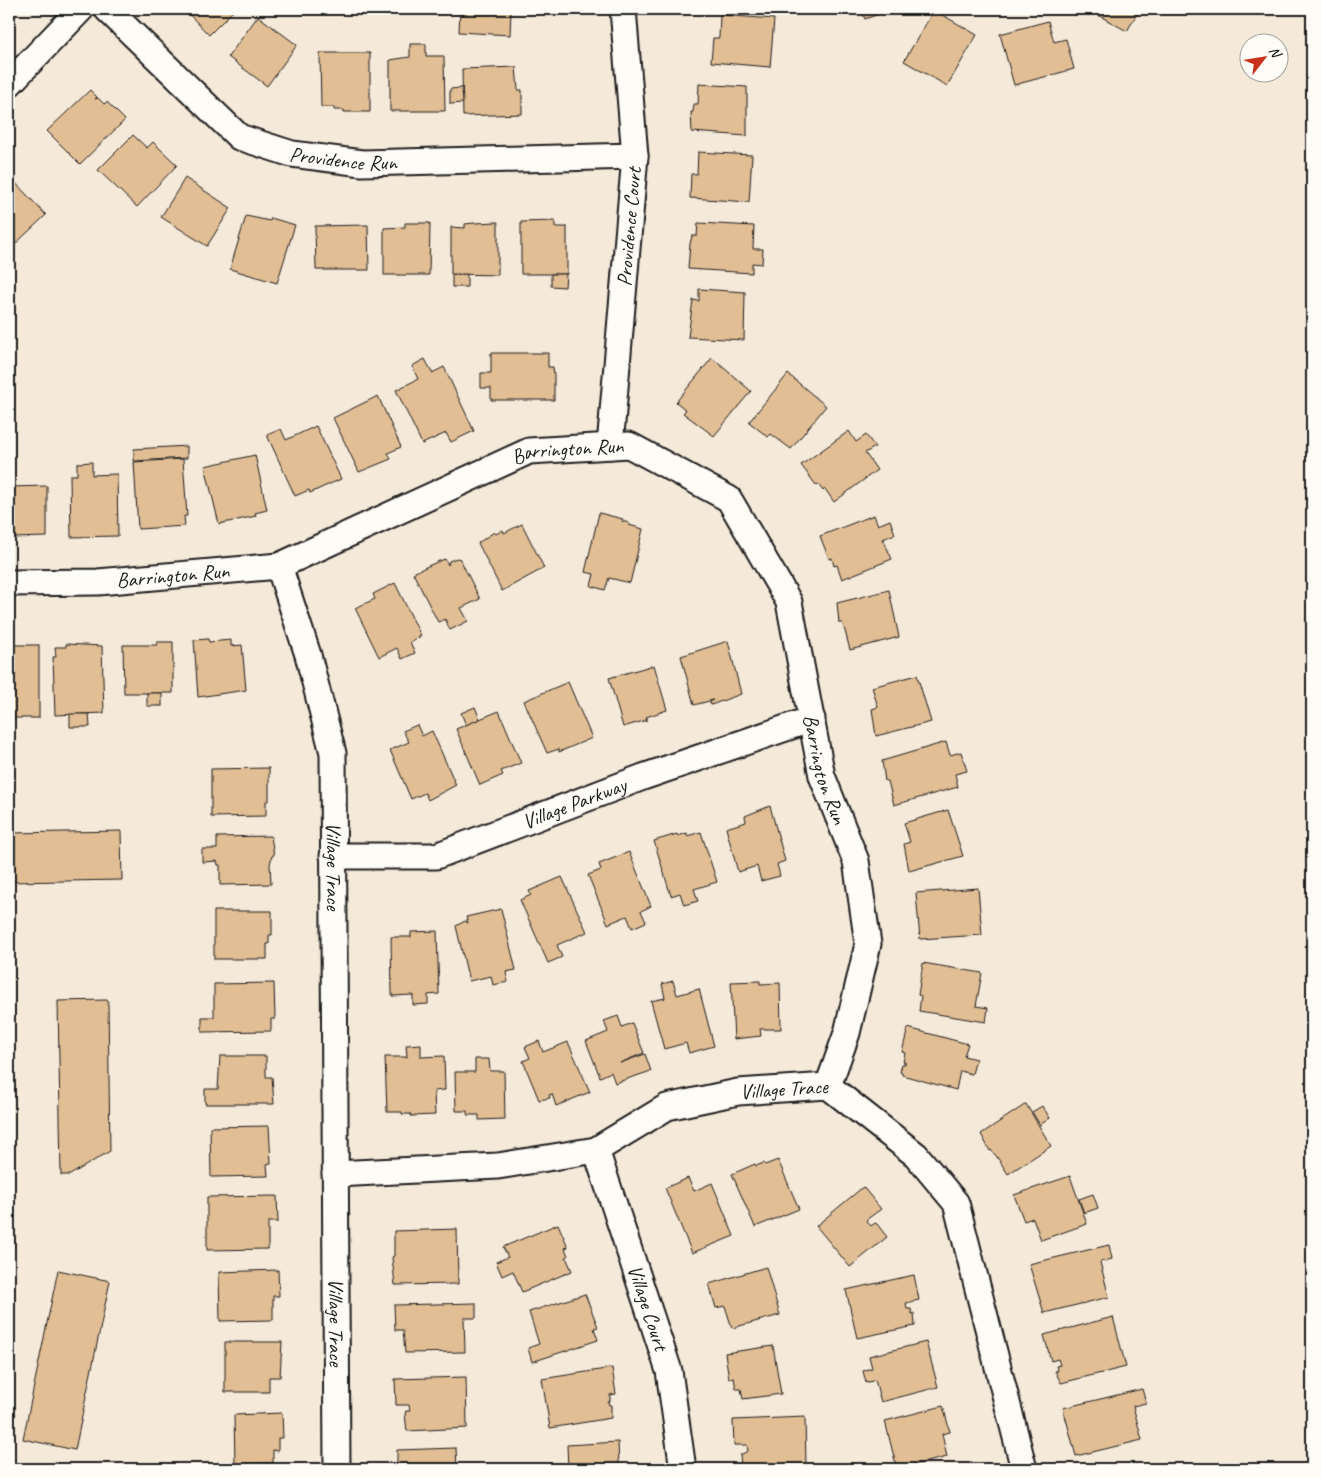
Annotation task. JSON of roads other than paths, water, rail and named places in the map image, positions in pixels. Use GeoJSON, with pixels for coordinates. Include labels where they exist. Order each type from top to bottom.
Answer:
{"type":"FeatureCollection","features":[{"type":"Feature","properties":{"kind":"street"},"geometry":{"type":"LineString","coordinates":[[9,84],[81,9]]}},
{"type":"Feature","properties":{"kind":"street","name":"Providence Run"},"geometry":{"type":"LineString","coordinates":[[107,9],[239,137],[292,154],[362,163],[635,156]]}},
{"type":"Feature","properties":{"kind":"street","name":"Providence Court"},"geometry":{"type":"LineString","coordinates":[[610,446],[635,156],[623,9]]}},
{"type":"Feature","properties":{"kind":"street","name":"Barrington Run"},"geometry":{"type":"LineString","coordinates":[[9,583],[98,582],[279,566],[529,451],[629,445],[729,499],[789,602],[822,776],[856,861],[868,944],[847,1033],[828,1086]]}},
{"type":"Feature","properties":{"kind":"street","name":"Village Trace"},"geometry":{"type":"LineString","coordinates":[[279,566],[308,656],[333,753],[337,1469]]}},
{"type":"Feature","properties":{"kind":"street","name":"Village Parkway"},"geometry":{"type":"LineString","coordinates":[[333,856],[436,856],[643,777],[812,719]]}},
{"type":"Feature","properties":{"kind":"street","name":"Village Trace"},"geometry":{"type":"LineString","coordinates":[[335,1174],[498,1166],[596,1150],[667,1108],[738,1092],[828,1086],[916,1154],[956,1202],[1024,1469]]}},
{"type":"Feature","properties":{"kind":"street","name":"Village Court"},"geometry":{"type":"LineString","coordinates":[[596,1150],[668,1371],[682,1469]]}}]}
